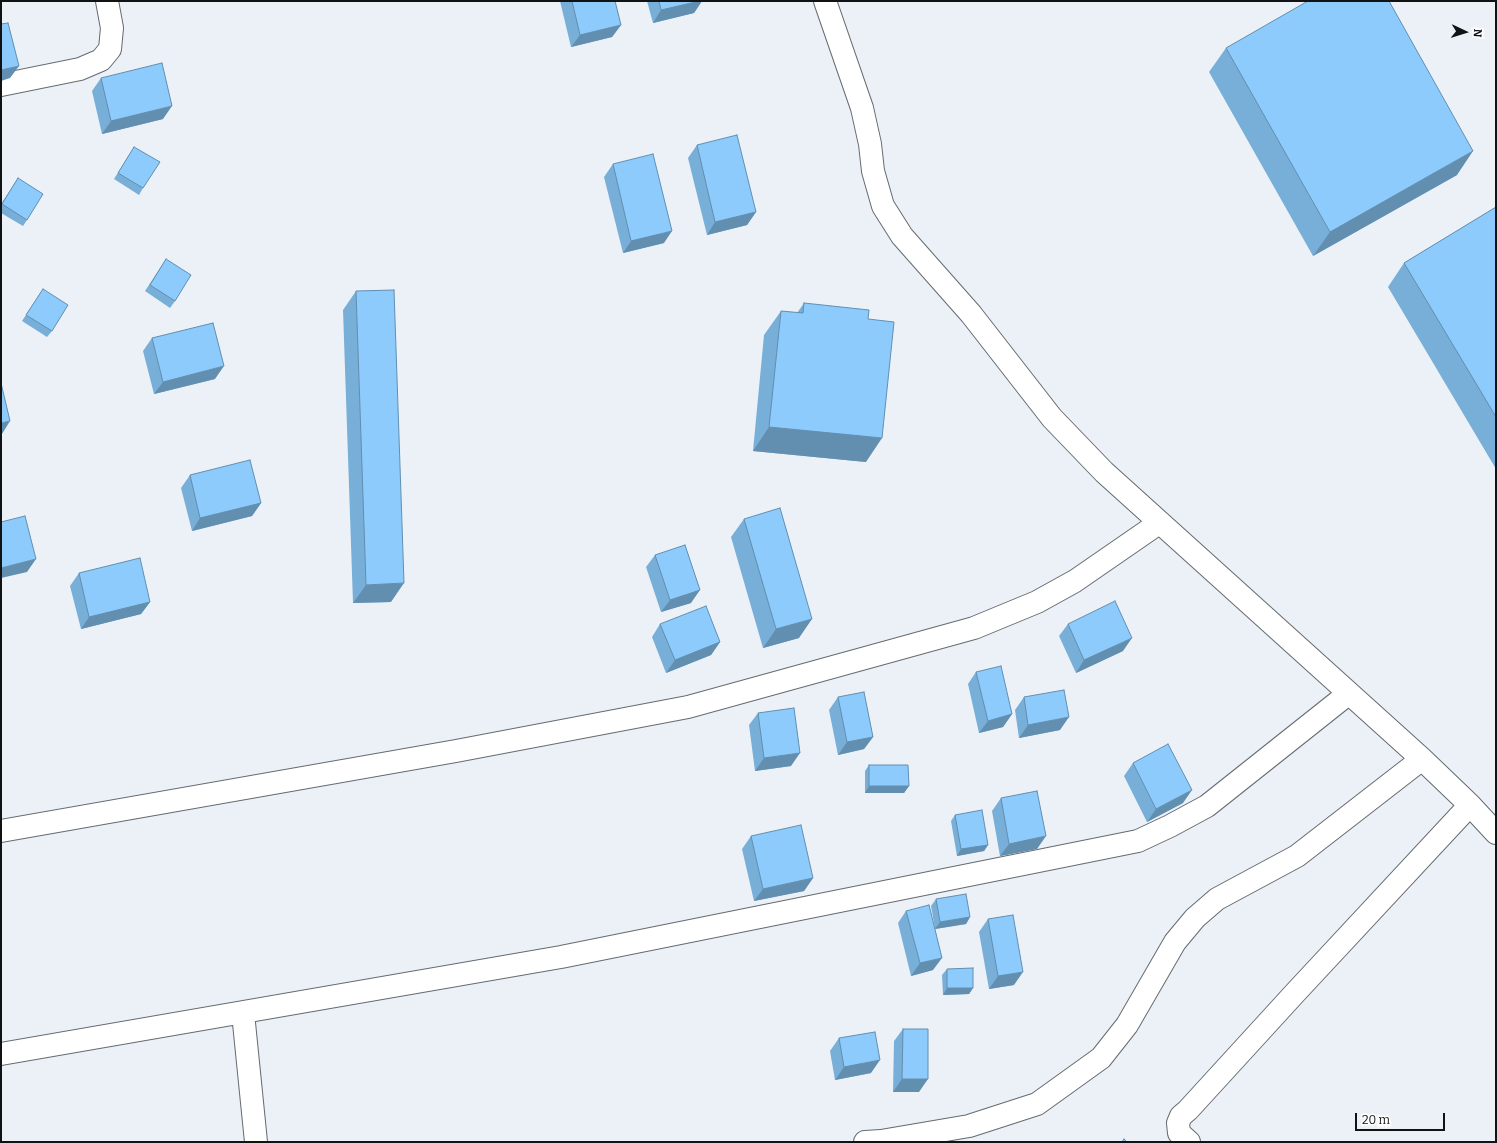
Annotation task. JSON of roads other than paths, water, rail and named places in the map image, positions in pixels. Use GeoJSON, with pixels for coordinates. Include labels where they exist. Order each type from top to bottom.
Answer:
{"type":"FeatureCollection","features":[{"type":"Feature","properties":{"kind":"street"},"geometry":{"type":"LineString","coordinates":[[1,85],[80,69],[101,60],[110,50],[112,28],[107,1]]}},
{"type":"Feature","properties":{"kind":"street"},"geometry":{"type":"LineString","coordinates":[[825,1],[862,108],[870,144],[873,171],[883,206],[902,236],[971,314],[1052,418],[1104,472],[1348,694],[1422,759],[1470,805],[1496,833]]}},
{"type":"Feature","properties":{"kind":"street"},"geometry":{"type":"LineString","coordinates":[[1,831],[456,751],[688,707],[974,628],[1037,602],[1076,581],[1159,523]]}},
{"type":"Feature","properties":{"kind":"street"},"geometry":{"type":"LineString","coordinates":[[1,1054],[243,1013],[500,966],[561,957],[1138,841],[1207,806],[1348,694]]}},
{"type":"Feature","properties":{"kind":"street"},"geometry":{"type":"LineString","coordinates":[[864,1142],[969,1126],[1037,1104],[1101,1058],[1127,1025],[1175,942],[1195,918],[1217,899],[1297,856],[1422,759]]}},
{"type":"Feature","properties":{"kind":"street"},"geometry":{"type":"LineString","coordinates":[[1189,1142],[1179,1133],[1178,1123],[1181,1116],[1470,805]]}},
{"type":"Feature","properties":{"kind":"street"},"geometry":{"type":"LineString","coordinates":[[243,1013],[256,1142]]}}]}
